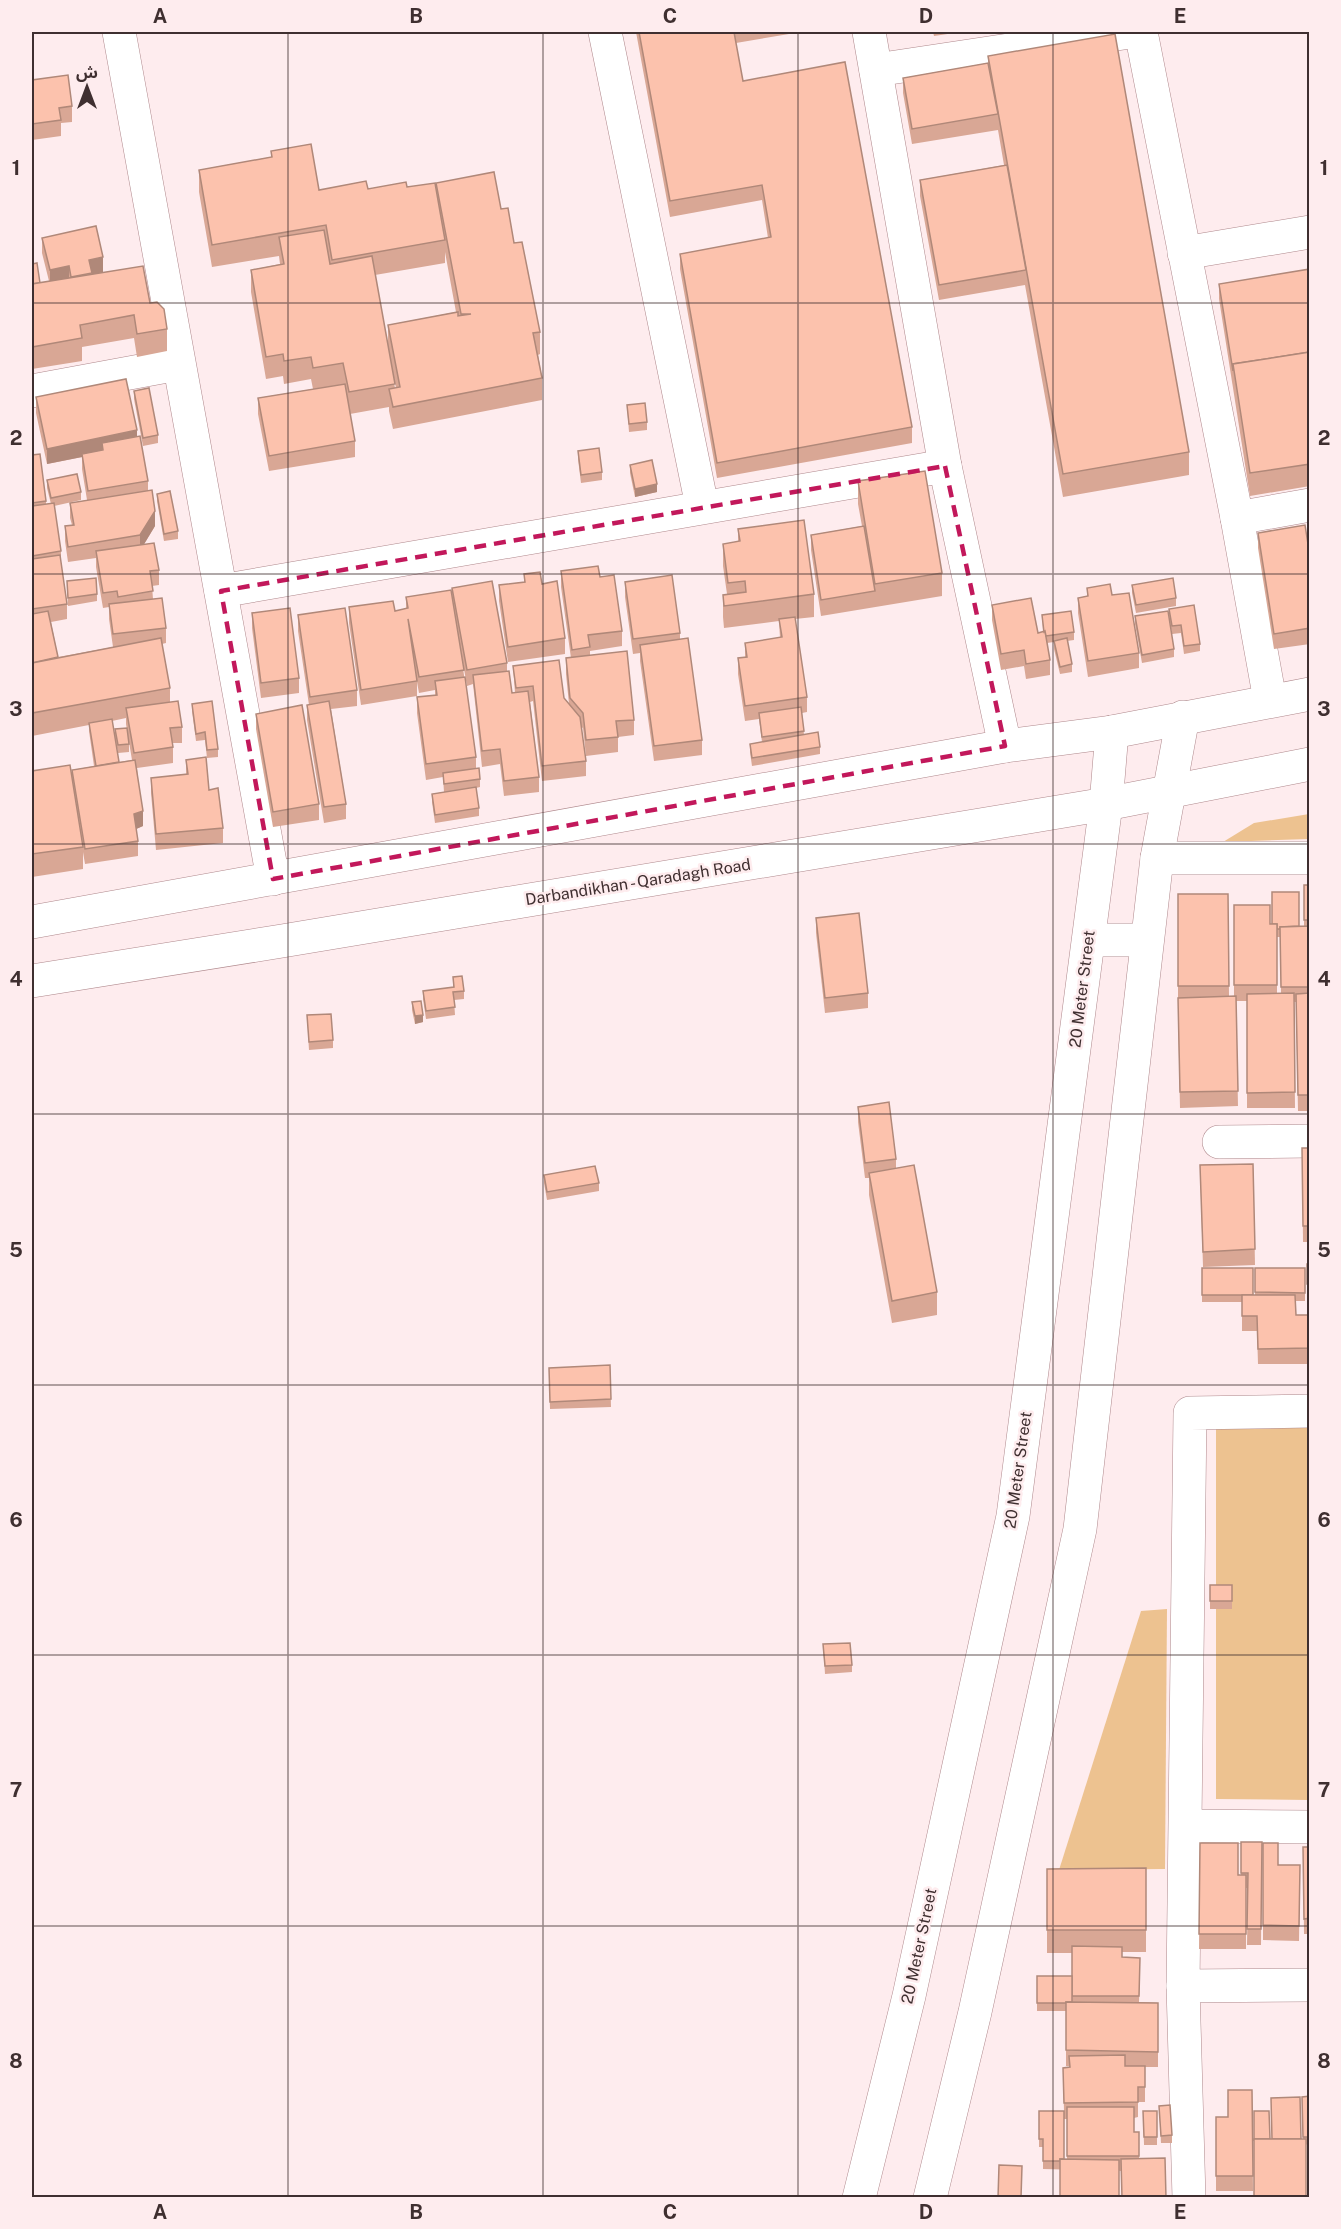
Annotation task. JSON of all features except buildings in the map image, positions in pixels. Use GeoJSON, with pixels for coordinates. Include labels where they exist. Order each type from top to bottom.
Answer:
{"type":"FeatureCollection","features":[{"type":"Feature","properties":{"kind":"main road"},"geometry":{"type":"LineString","coordinates":[[119,32],[273,879]]}},
{"type":"Feature","properties":{"kind":"main road"},"geometry":{"type":"LineString","coordinates":[[605,32],[702,506]]}},
{"type":"Feature","properties":{"kind":"main road"},"geometry":{"type":"LineString","coordinates":[[869,32],[945,466],[1005,746]]}},
{"type":"Feature","properties":{"kind":"main road"},"geometry":{"type":"LineString","coordinates":[[876,70],[1130,32]]}},
{"type":"Feature","properties":{"kind":"main road"},"geometry":{"type":"LineString","coordinates":[[1142,32],[1237,518],[1270,700]]}},
{"type":"Feature","properties":{"kind":"main road"},"geometry":{"type":"LineString","coordinates":[[1184,253],[1310,232]]}},
{"type":"Feature","properties":{"kind":"main road"},"geometry":{"type":"LineString","coordinates":[[32,391],[178,364]]}},
{"type":"Feature","properties":{"kind":"main road"},"geometry":{"type":"LineString","coordinates":[[221,591],[702,506],[945,466]]}},
{"type":"Feature","properties":{"kind":"main road"},"geometry":{"type":"LineString","coordinates":[[1237,518],[1310,505]]}},
{"type":"Feature","properties":{"kind":"main road"},"geometry":{"type":"LineString","coordinates":[[32,922],[1005,746],[1112,732],[1310,694]]}},
{"type":"Feature","properties":{"kind":"main road"},"geometry":{"type":"LineString","coordinates":[[930,2198],[975,2012],[1080,1529],[1157,858],[1183,717]]}},
{"type":"Feature","properties":{"kind":"main road","name":"20 Meter Street"},"geometry":{"type":"LineString","coordinates":[[859,2198],[909,1996],[1013,1516],[1089,940],[1106,804],[1112,732]]}},
{"type":"Feature","properties":{"kind":"main road","name":"Darbandikhan - Qaradagh Road"},"geometry":{"type":"LineString","coordinates":[[32,981],[1106,804],[1310,764]]}},
{"type":"Feature","properties":{"kind":"main road"},"geometry":{"type":"LineString","coordinates":[[1157,858],[1310,858]]}},
{"type":"Feature","properties":{"kind":"main road"},"geometry":{"type":"LineString","coordinates":[[1089,940],[1148,940]]}},
{"type":"Feature","properties":{"kind":"main road"},"geometry":{"type":"LineString","coordinates":[[1220,1142],[1310,1141]]}},
{"type":"Feature","properties":{"kind":"main road"},"geometry":{"type":"LineString","coordinates":[[1189,2198],[1183,1986],[1190,1413],[1310,1411]]}},
{"type":"Feature","properties":{"kind":"main road"},"geometry":{"type":"LineString","coordinates":[[1186,1826],[1310,1827]]}},
{"type":"Feature","properties":{"kind":"main road"},"geometry":{"type":"LineString","coordinates":[[1183,1986],[1310,1984]]}},
{"type":"Feature","properties":{"kind":"highlighted area"},"geometry":{"type":"Polygon","coordinates":[[[945,466],[1005,746],[273,879],[221,591],[945,466]]]}},
{"type":"Feature","properties":{"kind":"shaded area"},"geometry":{"type":"Polygon","coordinates":[[[1309,814],[1309,839],[1223,842],[1254,823],[1309,814]]]}},
{"type":"Feature","properties":{"kind":"shaded area"},"geometry":{"type":"Polygon","coordinates":[[[1309,1427],[1309,1800],[1216,1799],[1216,1428],[1309,1427]]]}},
{"type":"Feature","properties":{"kind":"shaded area"},"geometry":{"type":"Polygon","coordinates":[[[1167,1609],[1165,1869],[1059,1870],[1141,1611],[1167,1609]]]}}]}
